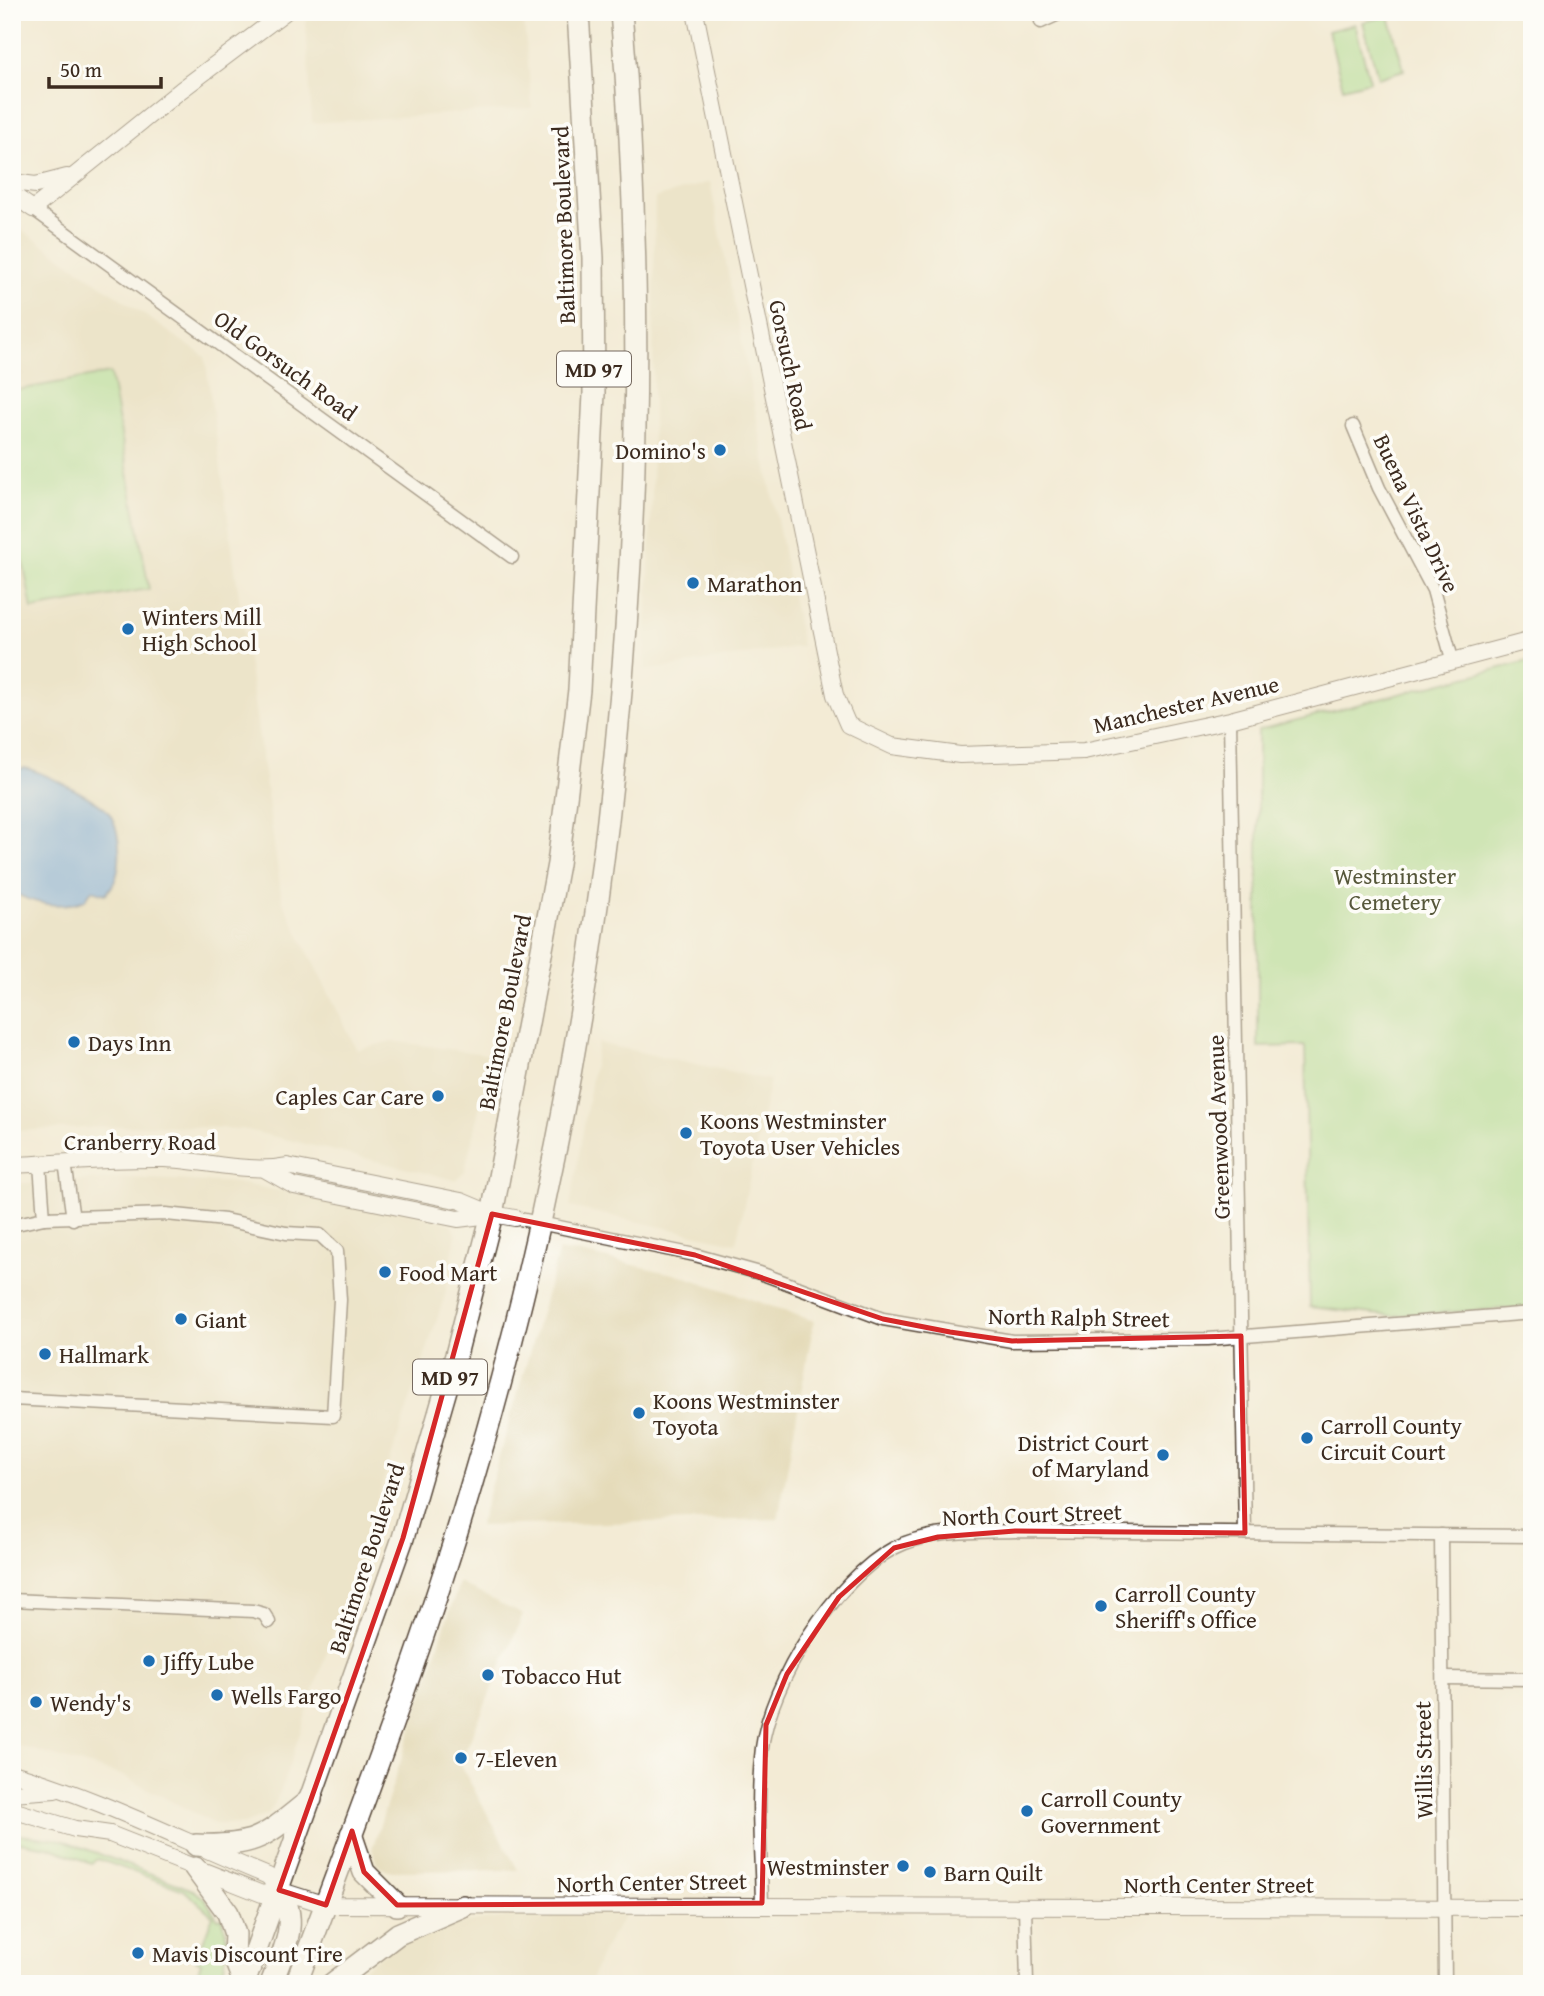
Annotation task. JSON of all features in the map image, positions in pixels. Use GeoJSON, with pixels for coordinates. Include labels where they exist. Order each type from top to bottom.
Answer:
{"type":"FeatureCollection","features":[{"type":"Feature","properties":{"kind":"highway","name":"Baltimore Boulevard"},"geometry":{"type":"LineString","coordinates":[[244,1984],[403,1538],[492,1214],[558,864],[580,677],[590,512],[594,370],[592,245],[578,12]]}},
{"type":"Feature","properties":{"kind":"highway","name":"MD 97"},"geometry":{"type":"LineString","coordinates":[[296,1984],[407,1682],[471,1486],[540,1223],[579,1023],[612,781],[624,645],[634,433],[634,311],[621,12]]}},
{"type":"Feature","properties":{"kind":"highway"},"geometry":{"type":"LineString","coordinates":[[197,1845],[251,1842],[272,1831],[311,1799]]}},
{"type":"Feature","properties":{"kind":"highway"},"geometry":{"type":"LineString","coordinates":[[351,1834],[363,1872],[397,1905]]}},
{"type":"Feature","properties":{"kind":"highway"},"geometry":{"type":"LineString","coordinates":[[195,1868],[228,1913],[235,1934],[234,1957],[244,1984]]}},
{"type":"Feature","properties":{"kind":"highway"},"geometry":{"type":"LineString","coordinates":[[271,1984],[291,1922],[290,1909],[279,1890]]}},
{"type":"Feature","properties":{"kind":"highway"},"geometry":{"type":"LineString","coordinates":[[332,1984],[398,1934],[463,1906]]}},
{"type":"Feature","properties":{"kind":"street"},"geometry":{"type":"LineString","coordinates":[[12,194],[33,209],[181,90],[285,12]]}},
{"type":"Feature","properties":{"kind":"street","name":"Gorsuch Road"},"geometry":{"type":"LineString","coordinates":[[695,12],[835,695],[848,725]]}},
{"type":"Feature","properties":{"kind":"street"},"geometry":{"type":"LineString","coordinates":[[1041,22],[1063,12]]}},
{"type":"Feature","properties":{"kind":"street"},"geometry":{"type":"LineString","coordinates":[[12,183],[36,185],[79,172]]}},
{"type":"Feature","properties":{"kind":"street","name":"Old Gorsuch Road"},"geometry":{"type":"LineString","coordinates":[[33,209],[512,557]]}},
{"type":"Feature","properties":{"kind":"street","name":"Buena Vista Drive"},"geometry":{"type":"LineString","coordinates":[[1353,426],[1380,488],[1433,590],[1452,659]]}},
{"type":"Feature","properties":{"kind":"street","name":"Manchester Avenue"},"geometry":{"type":"LineString","coordinates":[[848,725],[892,746],[960,755],[1090,750],[1230,720],[1452,659],[1532,640]]}},
{"type":"Feature","properties":{"kind":"street","name":"Greenwood Avenue"},"geometry":{"type":"LineString","coordinates":[[1230,720],[1245,1533]]}},
{"type":"Feature","properties":{"kind":"street","name":"Cranberry Road"},"geometry":{"type":"LineString","coordinates":[[12,1165],[161,1159],[211,1161],[267,1170],[287,1166],[461,1201],[492,1214],[515,1218]]}},
{"type":"Feature","properties":{"kind":"street"},"geometry":{"type":"LineString","coordinates":[[65,1163],[73,1219]]}},
{"type":"Feature","properties":{"kind":"street"},"geometry":{"type":"LineString","coordinates":[[40,1164],[44,1219]]}},
{"type":"Feature","properties":{"kind":"street"},"geometry":{"type":"LineString","coordinates":[[12,1225],[44,1219],[166,1214],[225,1220],[286,1233],[320,1235],[337,1251],[340,1268],[333,1416],[12,1399]]}},
{"type":"Feature","properties":{"kind":"street","name":"North Ralph Street"},"geometry":{"type":"LineString","coordinates":[[515,1218],[695,1255],[760,1273],[883,1319],[1012,1341],[1241,1336],[1532,1313]]}},
{"type":"Feature","properties":{"kind":"street","name":"North Court Street"},"geometry":{"type":"LineString","coordinates":[[762,1903],[762,1749],[774,1702],[787,1674],[822,1619],[859,1574],[877,1559],[914,1541],[983,1532],[1532,1536]]}},
{"type":"Feature","properties":{"kind":"street","name":"Willis Street"},"geometry":{"type":"LineString","coordinates":[[1441,1535],[1445,1984]]}},
{"type":"Feature","properties":{"kind":"street"},"geometry":{"type":"LineString","coordinates":[[12,1600],[253,1611],[264,1614],[269,1622]]}},
{"type":"Feature","properties":{"kind":"street"},"geometry":{"type":"LineString","coordinates":[[1443,1678],[1532,1679]]}},
{"type":"Feature","properties":{"kind":"street","name":"North Center Street"},"geometry":{"type":"LineString","coordinates":[[12,1773],[68,1789],[268,1876],[279,1890]]}},
{"type":"Feature","properties":{"kind":"street"},"geometry":{"type":"LineString","coordinates":[[12,1793],[68,1789]]}},
{"type":"Feature","properties":{"kind":"street","name":"North Center Street"},"geometry":{"type":"LineString","coordinates":[[17,1816],[110,1834],[262,1894],[279,1890],[326,1905],[762,1903],[1532,1908]]}},
{"type":"Feature","properties":{"kind":"street"},"geometry":{"type":"LineString","coordinates":[[1025,1906],[1027,1984]]}},
{"type":"Feature","properties":{"kind":"street"},"geometry":{"type":"LineString","coordinates":[[12,1978],[22,1984]]}},
{"type":"Feature","properties":{"kind":"highlighted area"},"geometry":{"type":"Polygon","coordinates":[[[492,1214],[695,1255],[883,1319],[950,1332],[1012,1341],[1241,1336],[1245,1533],[1015,1531],[938,1537],[894,1548],[839,1597],[787,1674],[766,1725],[762,1903],[397,1905],[364,1872],[352,1831],[326,1905],[279,1890],[403,1538],[492,1214]]]}},
{"type":"Feature","properties":{"kind":"shaded area"},"geometry":{"type":"Polygon","coordinates":[[[317,12],[523,12],[532,108],[312,123],[306,21],[317,12]]]}},
{"type":"Feature","properties":{"kind":"shaded area"},"geometry":{"type":"Polygon","coordinates":[[[710,182],[802,646],[645,671],[652,499],[655,198],[710,182]]]}},
{"type":"Feature","properties":{"kind":"shaded area","name":"Winters Mill High School"},"geometry":{"type":"Polygon","coordinates":[[[12,223],[205,357],[282,900],[357,1050],[392,1041],[491,1055],[465,1171],[455,1180],[243,1129],[155,1125],[12,1131],[12,223]]]}},
{"type":"Feature","properties":{"kind":"shaded area"},"geometry":{"type":"Polygon","coordinates":[[[598,1043],[770,1080],[736,1243],[570,1207],[598,1043]]]}},
{"type":"Feature","properties":{"kind":"shaded area"},"geometry":{"type":"Polygon","coordinates":[[[130,1178],[236,1183],[424,1215],[451,1224],[456,1235],[445,1295],[281,1790],[269,1814],[244,1824],[215,1824],[121,1775],[12,1744],[12,1184],[130,1178]]]}},
{"type":"Feature","properties":{"kind":"shaded area"},"geometry":{"type":"Polygon","coordinates":[[[559,1251],[581,1253],[686,1277],[814,1321],[778,1519],[479,1526],[559,1251]]]}},
{"type":"Feature","properties":{"kind":"shaded area"},"geometry":{"type":"Polygon","coordinates":[[[459,1583],[523,1615],[460,1764],[518,1870],[387,1871],[376,1862],[372,1849],[459,1583]]]}},
{"type":"Feature","properties":{"kind":"shaded area"},"geometry":{"type":"Polygon","coordinates":[[[588,1905],[628,1909],[600,1956],[590,1984],[342,1984],[408,1936],[466,1923],[588,1905]]]}},
{"type":"Feature","properties":{"kind":"green space"},"geometry":{"type":"Polygon","coordinates":[[[1389,16],[1404,70],[1378,78],[1363,22],[1389,16]]]}},
{"type":"Feature","properties":{"kind":"green space"},"geometry":{"type":"Polygon","coordinates":[[[1355,24],[1370,81],[1343,88],[1328,31],[1355,24]]]}},
{"type":"Feature","properties":{"kind":"green space"},"geometry":{"type":"Polygon","coordinates":[[[110,373],[149,589],[32,609],[12,503],[12,391],[110,373]]]}},
{"type":"Feature","properties":{"kind":"green space","name":"Westminster Cemetery"},"geometry":{"type":"Polygon","coordinates":[[[1532,660],[1532,1307],[1391,1316],[1310,1307],[1305,1046],[1258,1047],[1258,730],[1532,660]]]}},
{"type":"Feature","properties":{"kind":"green space"},"geometry":{"type":"Polygon","coordinates":[[[12,1834],[63,1840],[193,1890],[205,1899],[218,1919],[222,1918],[226,1951],[219,1984],[194,1984],[201,1963],[196,1960],[213,1916],[184,1890],[98,1859],[91,1863],[48,1847],[12,1841],[12,1834]]]}},
{"type":"Feature","properties":{"kind":"water"},"geometry":{"type":"Polygon","coordinates":[[[24,768],[69,787],[109,813],[117,832],[119,855],[116,878],[105,894],[92,890],[85,900],[57,905],[29,900],[12,891],[12,771],[24,768]]]}},
{"type":"Feature","properties":{"kind":"place","name":"Domino's"},"geometry":{"type":"Point","coordinates":[720,450]}},
{"type":"Feature","properties":{"kind":"place","name":"Marathon"},"geometry":{"type":"Point","coordinates":[693,583]}},
{"type":"Feature","properties":{"kind":"place","name":"Winters Mill High School"},"geometry":{"type":"Point","coordinates":[128,629]}},
{"type":"Feature","properties":{"kind":"place","name":"Days Inn"},"geometry":{"type":"Point","coordinates":[74,1042]}},
{"type":"Feature","properties":{"kind":"place","name":"Caples Car Care"},"geometry":{"type":"Point","coordinates":[438,1096]}},
{"type":"Feature","properties":{"kind":"place","name":"Koons Westminster Toyota User Vehicles"},"geometry":{"type":"Point","coordinates":[686,1133]}},
{"type":"Feature","properties":{"kind":"place","name":"Food Mart"},"geometry":{"type":"Point","coordinates":[385,1272]}},
{"type":"Feature","properties":{"kind":"place","name":"Giant"},"geometry":{"type":"Point","coordinates":[181,1319]}},
{"type":"Feature","properties":{"kind":"place","name":"Hallmark"},"geometry":{"type":"Point","coordinates":[45,1354]}},
{"type":"Feature","properties":{"kind":"place","name":"Koons Westminster Toyota"},"geometry":{"type":"Point","coordinates":[639,1413]}},
{"type":"Feature","properties":{"kind":"place","name":"Carroll County Circuit Court"},"geometry":{"type":"Point","coordinates":[1307,1438]}},
{"type":"Feature","properties":{"kind":"place","name":"District Court of Maryland"},"geometry":{"type":"Point","coordinates":[1163,1455]}},
{"type":"Feature","properties":{"kind":"place","name":"Carroll County Sheriff's Office"},"geometry":{"type":"Point","coordinates":[1101,1606]}},
{"type":"Feature","properties":{"kind":"place","name":"Jiffy Lube"},"geometry":{"type":"Point","coordinates":[149,1661]}},
{"type":"Feature","properties":{"kind":"place","name":"Tobacco Hut"},"geometry":{"type":"Point","coordinates":[488,1675]}},
{"type":"Feature","properties":{"kind":"place","name":"Wells Fargo"},"geometry":{"type":"Point","coordinates":[217,1695]}},
{"type":"Feature","properties":{"kind":"place","name":"Wendy's"},"geometry":{"type":"Point","coordinates":[36,1702]}},
{"type":"Feature","properties":{"kind":"place","name":"7-Eleven"},"geometry":{"type":"Point","coordinates":[461,1758]}},
{"type":"Feature","properties":{"kind":"place","name":"Carroll County Government"},"geometry":{"type":"Point","coordinates":[1027,1811]}},
{"type":"Feature","properties":{"kind":"place","name":"Westminster"},"geometry":{"type":"Point","coordinates":[903,1866]}},
{"type":"Feature","properties":{"kind":"place","name":"Barn Quilt"},"geometry":{"type":"Point","coordinates":[930,1872]}},
{"type":"Feature","properties":{"kind":"place","name":"Mavis Discount Tire"},"geometry":{"type":"Point","coordinates":[138,1953]}}]}
